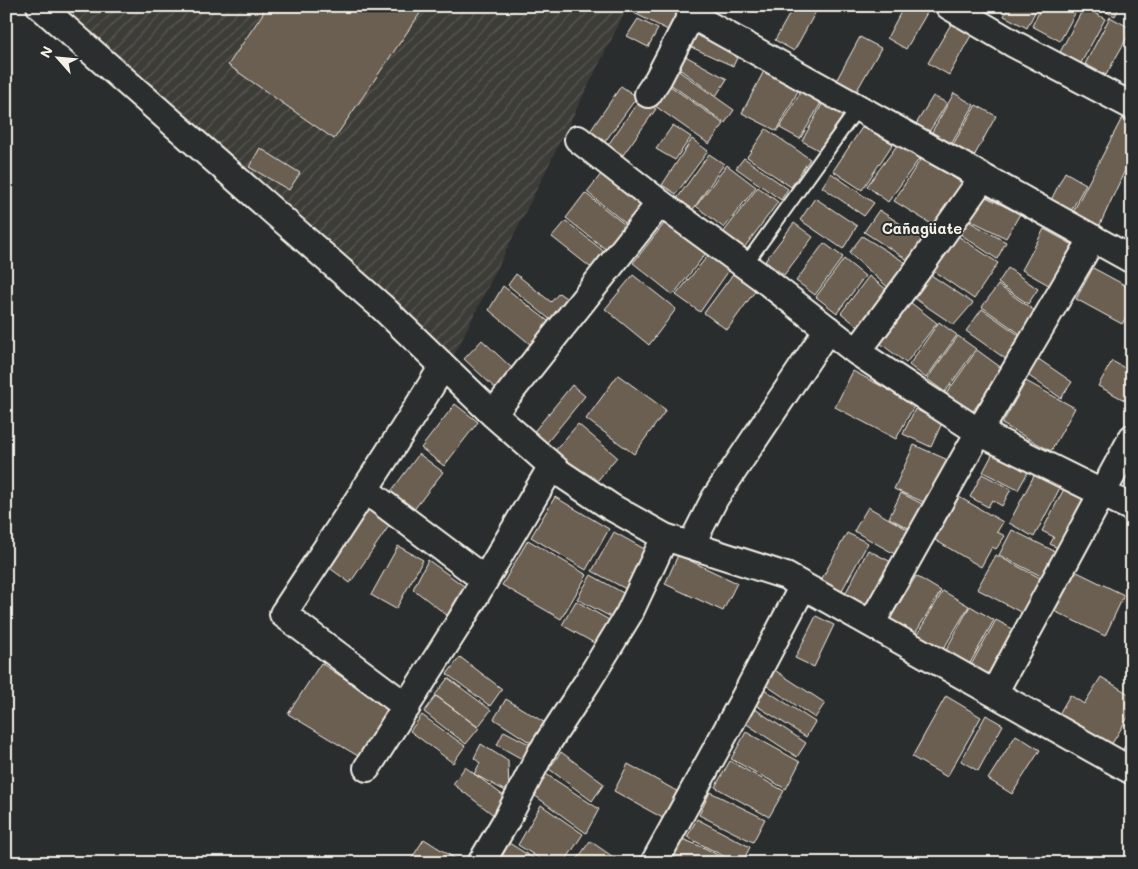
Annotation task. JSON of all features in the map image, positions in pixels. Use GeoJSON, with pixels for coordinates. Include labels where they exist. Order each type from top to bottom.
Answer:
{"type":"FeatureCollection","features":[{"type":"Feature","properties":{"kind":"street"},"geometry":{"type":"LineString","coordinates":[[40,6],[383,308],[493,414],[560,473],[611,507],[665,537],[786,576],[1132,771]]}},
{"type":"Feature","properties":{"kind":"street"},"geometry":{"type":"LineString","coordinates":[[949,6],[1014,44],[1132,106]]}},
{"type":"Feature","properties":{"kind":"street"},"geometry":{"type":"LineString","coordinates":[[648,94],[658,79],[693,10],[858,108],[1132,260]]}},
{"type":"Feature","properties":{"kind":"street"},"geometry":{"type":"LineString","coordinates":[[578,140],[858,352],[924,397],[979,432],[1132,508]]}},
{"type":"Feature","properties":{"kind":"street"},"geometry":{"type":"LineString","coordinates":[[858,352],[983,177]]}},
{"type":"Feature","properties":{"kind":"street"},"geometry":{"type":"LineString","coordinates":[[493,414],[660,203]]}},
{"type":"Feature","properties":{"kind":"street"},"geometry":{"type":"LineString","coordinates":[[871,624],[979,432],[1092,238]]}},
{"type":"Feature","properties":{"kind":"street"},"geometry":{"type":"LineString","coordinates":[[691,545],[715,498],[828,329]]}},
{"type":"Feature","properties":{"kind":"street"},"geometry":{"type":"LineString","coordinates":[[406,707],[283,614],[398,440],[443,366]]}},
{"type":"Feature","properties":{"kind":"street"},"geometry":{"type":"LineString","coordinates":[[994,694],[1132,438]]}},
{"type":"Feature","properties":{"kind":"street"},"geometry":{"type":"LineString","coordinates":[[367,768],[461,620],[552,466]]}},
{"type":"Feature","properties":{"kind":"street"},"geometry":{"type":"LineString","coordinates":[[364,489],[484,580]]}},
{"type":"Feature","properties":{"kind":"street"},"geometry":{"type":"LineString","coordinates":[[481,863],[508,819],[542,753],[629,614],[665,537]]}},
{"type":"Feature","properties":{"kind":"street"},"geometry":{"type":"LineString","coordinates":[[654,863],[803,586]]}},
{"type":"Feature","properties":{"kind":"lane"},"geometry":{"type":"LineString","coordinates":[[745,265],[858,108]]}},
{"type":"Feature","properties":{"kind":"shaded area"},"geometry":{"type":"Polygon","coordinates":[[[57,6],[628,6],[453,357],[57,6]]]}},
{"type":"Feature","properties":{"kind":"building"},"geometry":{"type":"Polygon","coordinates":[[[257,6],[425,6],[334,139],[228,65],[264,12],[257,6]]]}},
{"type":"Feature","properties":{"kind":"building"},"geometry":{"type":"Polygon","coordinates":[[[637,6],[671,6],[686,14],[676,34],[634,13],[637,6]]]}},
{"type":"Feature","properties":{"kind":"building"},"geometry":{"type":"Polygon","coordinates":[[[794,6],[819,6],[794,51],[775,40],[794,6]]]}},
{"type":"Feature","properties":{"kind":"building"},"geometry":{"type":"Polygon","coordinates":[[[904,6],[931,6],[906,49],[887,38],[904,6]]]}},
{"type":"Feature","properties":{"kind":"building"},"geometry":{"type":"Polygon","coordinates":[[[1009,6],[1038,6],[1027,28],[1004,16],[1009,6]]]}},
{"type":"Feature","properties":{"kind":"building"},"geometry":{"type":"Polygon","coordinates":[[[1042,6],[1079,6],[1060,41],[1032,26],[1042,6]]]}},
{"type":"Feature","properties":{"kind":"building"},"geometry":{"type":"Polygon","coordinates":[[[1104,6],[1120,6],[1115,16],[1102,10],[1104,6]]]}},
{"type":"Feature","properties":{"kind":"building"},"geometry":{"type":"Polygon","coordinates":[[[1084,7],[1105,19],[1080,65],[1059,54],[1084,7]]]}},
{"type":"Feature","properties":{"kind":"building"},"geometry":{"type":"Polygon","coordinates":[[[1110,17],[1132,29],[1106,75],[1085,64],[1110,17]]]}},
{"type":"Feature","properties":{"kind":"building"},"geometry":{"type":"Polygon","coordinates":[[[638,19],[658,29],[648,47],[627,36],[638,19]]]}},
{"type":"Feature","properties":{"kind":"building"},"geometry":{"type":"Polygon","coordinates":[[[954,19],[974,30],[949,75],[928,63],[954,19]]]}},
{"type":"Feature","properties":{"kind":"building"},"geometry":{"type":"Polygon","coordinates":[[[700,26],[743,46],[733,66],[691,47],[700,26]]]}},
{"type":"Feature","properties":{"kind":"building"},"geometry":{"type":"Polygon","coordinates":[[[860,37],[881,48],[856,92],[836,81],[860,37]]]}},
{"type":"Feature","properties":{"kind":"building"},"geometry":{"type":"Polygon","coordinates":[[[680,53],[727,79],[716,96],[674,65],[680,53]]]}},
{"type":"Feature","properties":{"kind":"building"},"geometry":{"type":"Polygon","coordinates":[[[767,65],[802,83],[777,131],[742,113],[767,65]]]}},
{"type":"Feature","properties":{"kind":"building"},"geometry":{"type":"Polygon","coordinates":[[[673,67],[734,110],[725,123],[663,79],[673,67]]]}},
{"type":"Feature","properties":{"kind":"building"},"geometry":{"type":"Polygon","coordinates":[[[663,81],[724,124],[709,144],[648,101],[663,81]]]}},
{"type":"Feature","properties":{"kind":"building"},"geometry":{"type":"Polygon","coordinates":[[[805,84],[825,96],[800,139],[780,128],[805,84]]]}},
{"type":"Feature","properties":{"kind":"building"},"geometry":{"type":"Polygon","coordinates":[[[621,86],[637,97],[604,143],[589,133],[621,86]]]}},
{"type":"Feature","properties":{"kind":"building"},"geometry":{"type":"Polygon","coordinates":[[[954,93],[974,105],[949,148],[929,137],[954,93]]]}},
{"type":"Feature","properties":{"kind":"building"},"geometry":{"type":"Polygon","coordinates":[[[933,96],[947,103],[929,132],[916,124],[933,96]]]}},
{"type":"Feature","properties":{"kind":"building"},"geometry":{"type":"Polygon","coordinates":[[[826,97],[847,108],[822,152],[802,141],[826,97]]]}},
{"type":"Feature","properties":{"kind":"building"},"geometry":{"type":"Polygon","coordinates":[[[640,99],[656,109],[623,155],[608,145],[640,99]]]}},
{"type":"Feature","properties":{"kind":"building"},"geometry":{"type":"Polygon","coordinates":[[[976,105],[996,116],[972,160],[951,148],[976,105]]]}},
{"type":"Feature","properties":{"kind":"building"},"geometry":{"type":"Polygon","coordinates":[[[1122,118],[1132,124],[1132,155],[1098,229],[1072,214],[1122,118]]]}},
{"type":"Feature","properties":{"kind":"building"},"geometry":{"type":"Polygon","coordinates":[[[867,120],[896,139],[862,190],[833,171],[867,120]]]}},
{"type":"Feature","properties":{"kind":"building"},"geometry":{"type":"Polygon","coordinates":[[[673,125],[691,137],[675,160],[656,149],[673,125]]]}},
{"type":"Feature","properties":{"kind":"building"},"geometry":{"type":"Polygon","coordinates":[[[766,129],[810,159],[791,187],[747,157],[766,129]]]}},
{"type":"Feature","properties":{"kind":"building"},"geometry":{"type":"Polygon","coordinates":[[[692,139],[708,151],[676,194],[662,185],[692,139]]]}},
{"type":"Feature","properties":{"kind":"building"},"geometry":{"type":"Polygon","coordinates":[[[898,144],[919,159],[888,202],[867,186],[898,144]]]}},
{"type":"Feature","properties":{"kind":"building"},"geometry":{"type":"Polygon","coordinates":[[[260,148],[300,173],[289,190],[249,167],[260,148]]]}},
{"type":"Feature","properties":{"kind":"building"},"geometry":{"type":"Polygon","coordinates":[[[709,154],[724,164],[692,211],[676,200],[709,154]]]}},
{"type":"Feature","properties":{"kind":"building"},"geometry":{"type":"Polygon","coordinates":[[[922,157],[968,187],[941,230],[894,201],[922,157]]]}},
{"type":"Feature","properties":{"kind":"building"},"geometry":{"type":"Polygon","coordinates":[[[744,158],[788,189],[781,200],[736,168],[744,158]]]}},
{"type":"Feature","properties":{"kind":"building"},"geometry":{"type":"Polygon","coordinates":[[[727,165],[756,187],[724,228],[696,206],[727,165]]]}},
{"type":"Feature","properties":{"kind":"building"},"geometry":{"type":"Polygon","coordinates":[[[606,168],[650,203],[630,227],[587,192],[606,168]]]}},
{"type":"Feature","properties":{"kind":"building"},"geometry":{"type":"Polygon","coordinates":[[[1065,172],[1086,184],[1071,211],[1051,200],[1065,172]]]}},
{"type":"Feature","properties":{"kind":"building"},"geometry":{"type":"Polygon","coordinates":[[[831,173],[874,203],[864,216],[822,187],[831,173]]]}},
{"type":"Feature","properties":{"kind":"building"},"geometry":{"type":"Polygon","coordinates":[[[758,187],[778,202],[744,248],[723,233],[758,187]]]}},
{"type":"Feature","properties":{"kind":"building"},"geometry":{"type":"Polygon","coordinates":[[[585,193],[629,228],[609,252],[566,218],[585,193]]]}},
{"type":"Feature","properties":{"kind":"building"},"geometry":{"type":"Polygon","coordinates":[[[984,196],[1020,214],[1006,238],[970,220],[984,196]]]}},
{"type":"Feature","properties":{"kind":"building"},"geometry":{"type":"Polygon","coordinates":[[[815,198],[857,226],[843,249],[800,220],[815,198]]]}},
{"type":"Feature","properties":{"kind":"building"},"geometry":{"type":"Polygon","coordinates":[[[879,210],[927,241],[914,264],[864,232],[879,210]]]}},
{"type":"Feature","properties":{"kind":"building"},"geometry":{"type":"Polygon","coordinates":[[[667,220],[707,252],[673,295],[633,263],[667,220]]]}},
{"type":"Feature","properties":{"kind":"building"},"geometry":{"type":"Polygon","coordinates":[[[566,221],[607,254],[594,270],[552,237],[566,221]]]}},
{"type":"Feature","properties":{"kind":"building"},"geometry":{"type":"Polygon","coordinates":[[[968,221],[1006,242],[997,259],[960,234],[968,221]]]}},
{"type":"Feature","properties":{"kind":"building"},"geometry":{"type":"Polygon","coordinates":[[[794,223],[813,237],[784,275],[765,261],[794,223]]]}},
{"type":"Feature","properties":{"kind":"building"},"geometry":{"type":"Polygon","coordinates":[[[1044,229],[1077,247],[1054,288],[1022,270],[1044,229]]]}},
{"type":"Feature","properties":{"kind":"building"},"geometry":{"type":"Polygon","coordinates":[[[955,234],[998,263],[974,299],[932,270],[955,234]]]}},
{"type":"Feature","properties":{"kind":"building"},"geometry":{"type":"Polygon","coordinates":[[[862,236],[911,266],[891,290],[849,253],[862,236]]]}},
{"type":"Feature","properties":{"kind":"building"},"geometry":{"type":"Polygon","coordinates":[[[824,243],[843,257],[815,295],[796,281],[824,243]]]}},
{"type":"Feature","properties":{"kind":"building"},"geometry":{"type":"Polygon","coordinates":[[[710,253],[730,269],[700,312],[676,295],[710,253]]]}},
{"type":"Feature","properties":{"kind":"building"},"geometry":{"type":"Polygon","coordinates":[[[844,259],[865,276],[837,313],[816,297],[844,259]]]}},
{"type":"Feature","properties":{"kind":"building"},"geometry":{"type":"Polygon","coordinates":[[[1008,268],[1038,289],[1028,304],[998,283],[1008,268]]]}},
{"type":"Feature","properties":{"kind":"building"},"geometry":{"type":"Polygon","coordinates":[[[1093,268],[1132,289],[1132,307],[1122,324],[1076,299],[1093,268]]]}},
{"type":"Feature","properties":{"kind":"building"},"geometry":{"type":"Polygon","coordinates":[[[736,270],[758,287],[727,330],[704,313],[736,270]]]}},
{"type":"Feature","properties":{"kind":"building"},"geometry":{"type":"Polygon","coordinates":[[[925,271],[973,303],[954,325],[908,294],[925,271]]]}},
{"type":"Feature","properties":{"kind":"building"},"geometry":{"type":"Polygon","coordinates":[[[516,274],[551,302],[559,293],[570,301],[553,322],[508,285],[516,274]]]}},
{"type":"Feature","properties":{"kind":"building"},"geometry":{"type":"Polygon","coordinates":[[[633,275],[676,309],[649,345],[605,309],[633,275]]]}},
{"type":"Feature","properties":{"kind":"building"},"geometry":{"type":"Polygon","coordinates":[[[869,276],[890,292],[861,329],[841,313],[869,276]]]}},
{"type":"Feature","properties":{"kind":"building"},"geometry":{"type":"Polygon","coordinates":[[[998,285],[1042,316],[1026,338],[982,307],[998,285]]]}},
{"type":"Feature","properties":{"kind":"building"},"geometry":{"type":"Polygon","coordinates":[[[503,286],[553,325],[536,349],[489,310],[503,286]]]}},
{"type":"Feature","properties":{"kind":"building"},"geometry":{"type":"Polygon","coordinates":[[[906,299],[937,323],[906,363],[876,340],[906,299]]]}},
{"type":"Feature","properties":{"kind":"building"},"geometry":{"type":"Polygon","coordinates":[[[982,309],[1026,340],[1010,362],[966,331],[982,309]]]}},
{"type":"Feature","properties":{"kind":"building"},"geometry":{"type":"Polygon","coordinates":[[[939,322],[957,335],[926,378],[909,365],[939,322]]]}},
{"type":"Feature","properties":{"kind":"building"},"geometry":{"type":"Polygon","coordinates":[[[958,336],[976,349],[945,392],[927,379],[958,336]]]}},
{"type":"Feature","properties":{"kind":"building"},"geometry":{"type":"Polygon","coordinates":[[[482,340],[514,370],[497,390],[464,359],[482,340]]]}},
{"type":"Feature","properties":{"kind":"building"},"geometry":{"type":"Polygon","coordinates":[[[977,350],[1003,369],[973,411],[946,394],[977,350]]]}},
{"type":"Feature","properties":{"kind":"building"},"geometry":{"type":"Polygon","coordinates":[[[1037,358],[1072,382],[1061,398],[1026,374],[1037,358]]]}},
{"type":"Feature","properties":{"kind":"building"},"geometry":{"type":"Polygon","coordinates":[[[1112,361],[1132,372],[1132,404],[1098,386],[1112,361]]]}},
{"type":"Feature","properties":{"kind":"building"},"geometry":{"type":"Polygon","coordinates":[[[853,371],[915,404],[896,439],[835,407],[853,371]]]}},
{"type":"Feature","properties":{"kind":"building"},"geometry":{"type":"Polygon","coordinates":[[[618,375],[666,410],[634,454],[586,419],[618,375]]]}},
{"type":"Feature","properties":{"kind":"building"},"geometry":{"type":"Polygon","coordinates":[[[1026,381],[1075,408],[1051,451],[1002,424],[1026,381]]]}},
{"type":"Feature","properties":{"kind":"building"},"geometry":{"type":"Polygon","coordinates":[[[572,385],[585,396],[545,445],[532,434],[572,385]]]}},
{"type":"Feature","properties":{"kind":"building"},"geometry":{"type":"Polygon","coordinates":[[[455,404],[478,422],[444,466],[421,448],[455,404]]]}},
{"type":"Feature","properties":{"kind":"building"},"geometry":{"type":"Polygon","coordinates":[[[915,409],[942,423],[931,447],[903,434],[915,409]]]}},
{"type":"Feature","properties":{"kind":"building"},"geometry":{"type":"Polygon","coordinates":[[[578,424],[617,457],[593,486],[553,453],[578,424]]]}},
{"type":"Feature","properties":{"kind":"building"},"geometry":{"type":"Polygon","coordinates":[[[914,445],[948,460],[928,504],[894,489],[914,445]]]}},
{"type":"Feature","properties":{"kind":"building"},"geometry":{"type":"Polygon","coordinates":[[[993,453],[1028,472],[1018,490],[983,472],[993,453]]]}},
{"type":"Feature","properties":{"kind":"building"},"geometry":{"type":"Polygon","coordinates":[[[419,454],[443,472],[409,516],[386,498],[419,454]]]}},
{"type":"Feature","properties":{"kind":"building"},"geometry":{"type":"Polygon","coordinates":[[[1036,472],[1061,486],[1034,537],[1009,523],[1036,472]]]}},
{"type":"Feature","properties":{"kind":"building"},"geometry":{"type":"Polygon","coordinates":[[[982,474],[1011,489],[1002,506],[992,500],[988,507],[970,497],[982,474]]]}},
{"type":"Feature","properties":{"kind":"building"},"geometry":{"type":"Polygon","coordinates":[[[1066,485],[1092,499],[1065,552],[1050,544],[1054,537],[1042,531],[1066,485]]]}},
{"type":"Feature","properties":{"kind":"building"},"geometry":{"type":"Polygon","coordinates":[[[901,493],[928,507],[916,532],[889,518],[901,493]]]}},
{"type":"Feature","properties":{"kind":"building"},"geometry":{"type":"Polygon","coordinates":[[[555,497],[609,529],[586,570],[531,537],[555,497]]]}},
{"type":"Feature","properties":{"kind":"building"},"geometry":{"type":"Polygon","coordinates":[[[959,497],[1003,522],[997,532],[1005,536],[996,549],[992,547],[981,567],[935,540],[959,497]]]}},
{"type":"Feature","properties":{"kind":"building"},"geometry":{"type":"Polygon","coordinates":[[[368,507],[391,523],[350,583],[327,566],[368,507]]]}},
{"type":"Feature","properties":{"kind":"building"},"geometry":{"type":"Polygon","coordinates":[[[868,507],[914,533],[900,557],[854,531],[868,507]]]}},
{"type":"Feature","properties":{"kind":"building"},"geometry":{"type":"Polygon","coordinates":[[[1012,530],[1060,554],[1047,579],[999,555],[1012,530]]]}},
{"type":"Feature","properties":{"kind":"building"},"geometry":{"type":"Polygon","coordinates":[[[614,532],[648,551],[626,589],[592,571],[614,532]]]}},
{"type":"Feature","properties":{"kind":"building"},"geometry":{"type":"Polygon","coordinates":[[[847,533],[868,543],[840,594],[820,582],[847,533]]]}},
{"type":"Feature","properties":{"kind":"building"},"geometry":{"type":"Polygon","coordinates":[[[528,540],[587,575],[561,619],[502,585],[528,540]]]}},
{"type":"Feature","properties":{"kind":"building"},"geometry":{"type":"Polygon","coordinates":[[[398,546],[423,560],[396,609],[371,595],[398,546]]]}},
{"type":"Feature","properties":{"kind":"building"},"geometry":{"type":"Polygon","coordinates":[[[868,550],[897,565],[872,609],[845,594],[868,550]]]}},
{"type":"Feature","properties":{"kind":"building"},"geometry":{"type":"Polygon","coordinates":[[[678,555],[737,583],[723,611],[665,584],[678,555]]]}},
{"type":"Feature","properties":{"kind":"building"},"geometry":{"type":"Polygon","coordinates":[[[996,555],[1044,580],[1026,615],[977,589],[996,555]]]}},
{"type":"Feature","properties":{"kind":"building"},"geometry":{"type":"Polygon","coordinates":[[[428,560],[468,589],[452,619],[413,589],[428,560]]]}},
{"type":"Feature","properties":{"kind":"building"},"geometry":{"type":"Polygon","coordinates":[[[1073,570],[1124,595],[1105,636],[1054,611],[1073,570]]]}},
{"type":"Feature","properties":{"kind":"building"},"geometry":{"type":"Polygon","coordinates":[[[591,575],[625,594],[611,617],[577,599],[591,575]]]}},
{"type":"Feature","properties":{"kind":"building"},"geometry":{"type":"Polygon","coordinates":[[[916,576],[941,591],[913,637],[888,622],[916,576]]]}},
{"type":"Feature","properties":{"kind":"building"},"geometry":{"type":"Polygon","coordinates":[[[943,591],[969,606],[941,653],[915,638],[943,591]]]}},
{"type":"Feature","properties":{"kind":"building"},"geometry":{"type":"Polygon","coordinates":[[[576,601],[609,620],[596,644],[562,625],[576,601]]]}},
{"type":"Feature","properties":{"kind":"building"},"geometry":{"type":"Polygon","coordinates":[[[970,606],[994,620],[969,665],[945,652],[970,606]]]}},
{"type":"Feature","properties":{"kind":"building"},"geometry":{"type":"Polygon","coordinates":[[[816,616],[834,625],[814,667],[795,658],[816,616]]]}},
{"type":"Feature","properties":{"kind":"building"},"geometry":{"type":"Polygon","coordinates":[[[996,620],[1020,633],[995,679],[971,665],[996,620]]]}},
{"type":"Feature","properties":{"kind":"building"},"geometry":{"type":"Polygon","coordinates":[[[460,657],[502,689],[490,706],[447,674],[460,657]]]}},
{"type":"Feature","properties":{"kind":"building"},"geometry":{"type":"Polygon","coordinates":[[[321,663],[390,709],[363,759],[288,714],[321,663]]]}},
{"type":"Feature","properties":{"kind":"building"},"geometry":{"type":"Polygon","coordinates":[[[773,669],[825,703],[815,718],[764,684],[773,669]]]}},
{"type":"Feature","properties":{"kind":"building"},"geometry":{"type":"Polygon","coordinates":[[[1101,677],[1132,696],[1132,711],[1108,750],[1069,726],[1072,722],[1059,714],[1070,695],[1084,704],[1101,677]]]}},
{"type":"Feature","properties":{"kind":"building"},"geometry":{"type":"Polygon","coordinates":[[[448,678],[491,710],[478,727],[435,695],[448,678]]]}},
{"type":"Feature","properties":{"kind":"building"},"geometry":{"type":"Polygon","coordinates":[[[764,689],[815,722],[806,737],[754,704],[764,689]]]}},
{"type":"Feature","properties":{"kind":"building"},"geometry":{"type":"Polygon","coordinates":[[[436,696],[479,728],[466,744],[424,712],[436,696]]]}},
{"type":"Feature","properties":{"kind":"building"},"geometry":{"type":"Polygon","coordinates":[[[946,696],[981,717],[947,777],[912,757],[946,696]]]}},
{"type":"Feature","properties":{"kind":"building"},"geometry":{"type":"Polygon","coordinates":[[[506,699],[547,724],[534,745],[494,719],[506,699]]]}},
{"type":"Feature","properties":{"kind":"building"},"geometry":{"type":"Polygon","coordinates":[[[755,709],[806,743],[797,757],[745,723],[755,709]]]}},
{"type":"Feature","properties":{"kind":"building"},"geometry":{"type":"Polygon","coordinates":[[[422,715],[465,746],[453,763],[410,731],[422,715]]]}},
{"type":"Feature","properties":{"kind":"building"},"geometry":{"type":"Polygon","coordinates":[[[986,715],[1003,725],[978,771],[961,761],[986,715]]]}},
{"type":"Feature","properties":{"kind":"building"},"geometry":{"type":"Polygon","coordinates":[[[504,731],[531,745],[524,760],[497,745],[504,731]]]}},
{"type":"Feature","properties":{"kind":"building"},"geometry":{"type":"Polygon","coordinates":[[[746,732],[800,762],[786,789],[731,759],[746,732]]]}},
{"type":"Feature","properties":{"kind":"building"},"geometry":{"type":"Polygon","coordinates":[[[1132,733],[1132,757],[1122,751],[1132,733]]]}},
{"type":"Feature","properties":{"kind":"building"},"geometry":{"type":"Polygon","coordinates":[[[1016,735],[1040,750],[1012,794],[988,779],[1016,735]]]}},
{"type":"Feature","properties":{"kind":"building"},"geometry":{"type":"Polygon","coordinates":[[[481,744],[508,761],[509,793],[474,774],[480,763],[474,758],[481,744]]]}},
{"type":"Feature","properties":{"kind":"building"},"geometry":{"type":"Polygon","coordinates":[[[561,752],[604,784],[592,801],[549,769],[561,752]]]}},
{"type":"Feature","properties":{"kind":"building"},"geometry":{"type":"Polygon","coordinates":[[[730,761],[784,791],[769,817],[715,787],[730,761]]]}},
{"type":"Feature","properties":{"kind":"building"},"geometry":{"type":"Polygon","coordinates":[[[628,764],[682,794],[668,821],[614,791],[628,764]]]}},
{"type":"Feature","properties":{"kind":"building"},"geometry":{"type":"Polygon","coordinates":[[[465,767],[508,799],[495,816],[453,784],[465,767]]]}},
{"type":"Feature","properties":{"kind":"building"},"geometry":{"type":"Polygon","coordinates":[[[546,774],[599,809],[586,833],[534,795],[546,774]]]}},
{"type":"Feature","properties":{"kind":"building"},"geometry":{"type":"Polygon","coordinates":[[[710,792],[765,819],[753,842],[699,815],[710,792]]]}},
{"type":"Feature","properties":{"kind":"building"},"geometry":{"type":"Polygon","coordinates":[[[541,805],[583,834],[564,863],[547,863],[518,845],[541,805]]]}},
{"type":"Feature","properties":{"kind":"building"},"geometry":{"type":"Polygon","coordinates":[[[697,819],[750,847],[742,863],[737,863],[687,837],[697,819]]]}},
{"type":"Feature","properties":{"kind":"building"},"geometry":{"type":"Polygon","coordinates":[[[680,838],[707,849],[731,863],[684,863],[671,855],[680,838]]]}},
{"type":"Feature","properties":{"kind":"building"},"geometry":{"type":"Polygon","coordinates":[[[424,839],[462,863],[413,863],[410,861],[424,839]]]}},
{"type":"Feature","properties":{"kind":"building"},"geometry":{"type":"Polygon","coordinates":[[[590,841],[622,863],[579,863],[576,861],[590,841]]]}},
{"type":"Feature","properties":{"kind":"building"},"geometry":{"type":"Polygon","coordinates":[[[509,843],[541,863],[509,863],[501,858],[509,843]]]}},
{"type":"Feature","properties":{"kind":"district","name":"Cañagüate"},"geometry":{"type":"Point","coordinates":[922,229]}}]}
